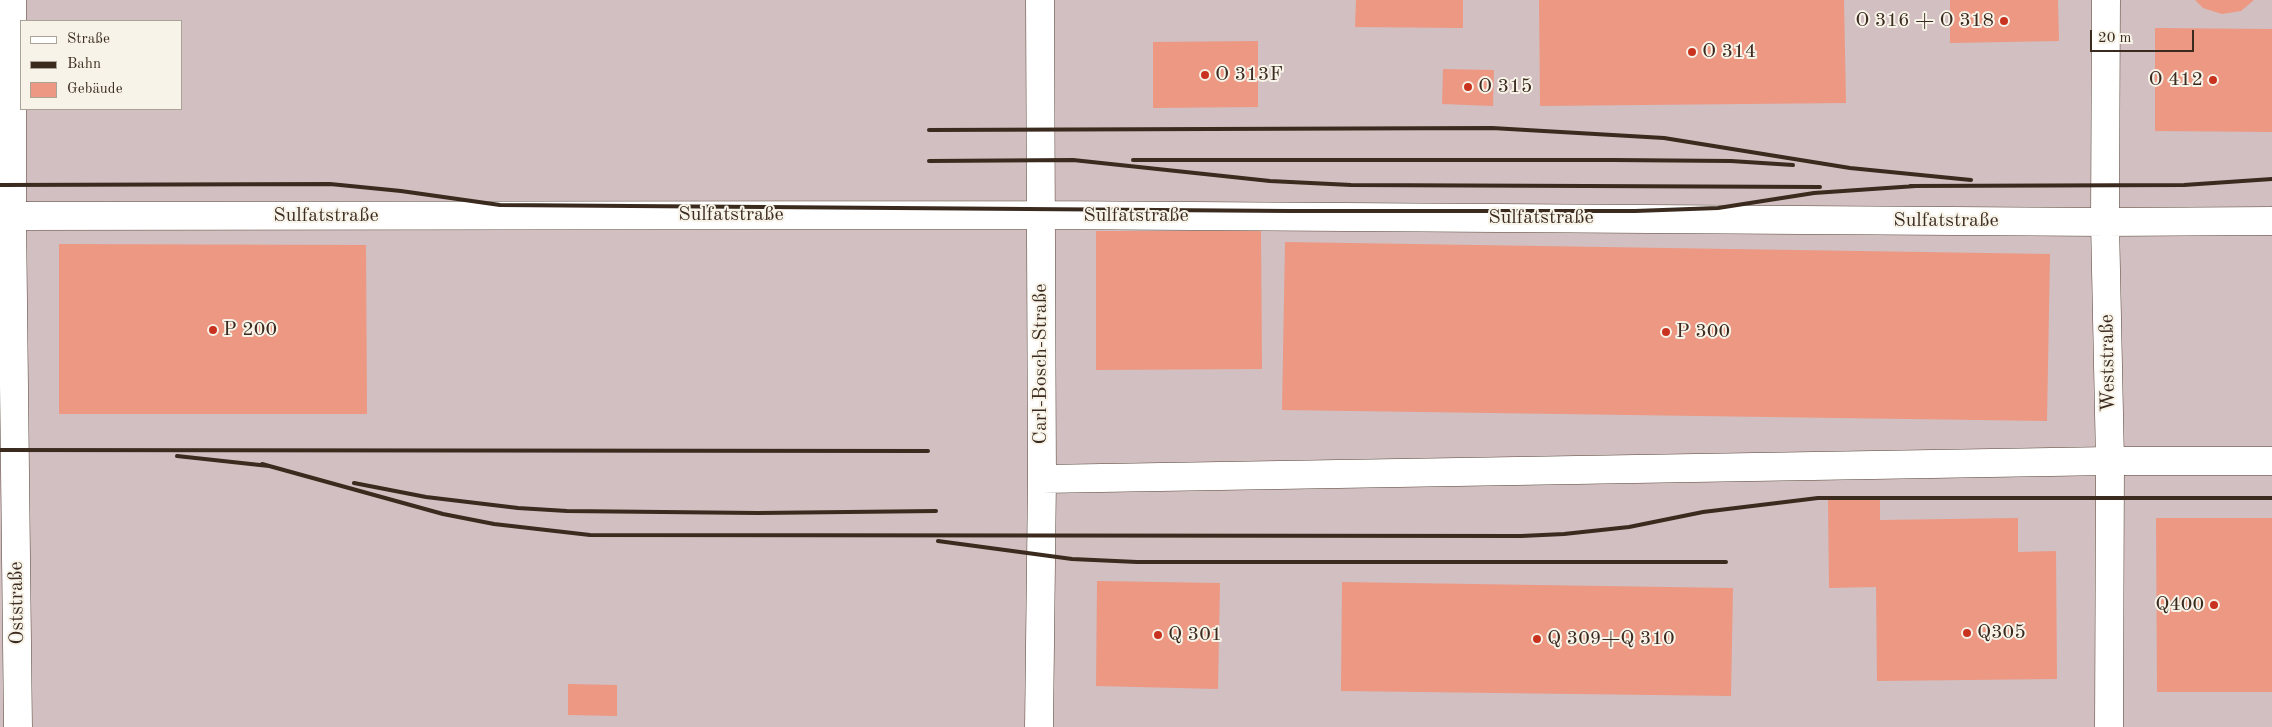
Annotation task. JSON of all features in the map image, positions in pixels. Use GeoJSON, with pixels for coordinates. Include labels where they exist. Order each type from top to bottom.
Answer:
{"type":"FeatureCollection","features":[{"type":"Feature","properties":{"kind":"street","name":"Oststraße"},"geometry":{"type":"LineString","coordinates":[[12,0],[6,216],[8,468],[18,727]]}},
{"type":"Feature","properties":{"kind":"street","name":"Carl-Bosch-Straße"},"geometry":{"type":"LineString","coordinates":[[1039,727],[1042,479],[1040,0]]}},
{"type":"Feature","properties":{"kind":"street","name":"Weststraße"},"geometry":{"type":"LineString","coordinates":[[2106,0],[2105,222],[2110,461],[2109,727]]}},
{"type":"Feature","properties":{"kind":"street","name":"Sulfatstraße"},"geometry":{"type":"LineString","coordinates":[[6,216],[1040,215],[2105,222],[2272,221]]}},
{"type":"Feature","properties":{"kind":"street"},"geometry":{"type":"LineString","coordinates":[[1042,479],[2110,461],[2272,462]]}},
{"type":"Feature","properties":{"kind":"shaded area"},"geometry":{"type":"Polygon","coordinates":[[[0,0],[2272,0],[2272,727],[0,727],[0,0]]]}},
{"type":"Feature","properties":{"kind":"building"},"geometry":{"type":"Polygon","coordinates":[[[1356,0],[1463,0],[1463,28],[1355,27],[1356,0]]]}},
{"type":"Feature","properties":{"kind":"building","name":"O 314"},"geometry":{"type":"Polygon","coordinates":[[[1539,0],[1844,0],[1846,103],[1540,106],[1539,0]]]}},
{"type":"Feature","properties":{"kind":"building","name":"O 316 + O 318"},"geometry":{"type":"Polygon","coordinates":[[[1950,0],[2058,0],[2059,41],[1950,43],[1950,0]]]}},
{"type":"Feature","properties":{"kind":"building"},"geometry":{"type":"Polygon","coordinates":[[[2195,0],[2254,0],[2241,11],[2222,14],[2203,8],[2195,0]]]}},
{"type":"Feature","properties":{"kind":"building","name":"O 412"},"geometry":{"type":"Polygon","coordinates":[[[2155,28],[2272,29],[2272,132],[2155,131],[2155,28]]]}},
{"type":"Feature","properties":{"kind":"building","name":"O 313F"},"geometry":{"type":"Polygon","coordinates":[[[1258,41],[1258,107],[1153,108],[1153,42],[1258,41]]]}},
{"type":"Feature","properties":{"kind":"building","name":"O 315"},"geometry":{"type":"Polygon","coordinates":[[[1443,69],[1494,70],[1493,106],[1442,104],[1443,69]]]}},
{"type":"Feature","properties":{"kind":"building"},"geometry":{"type":"Polygon","coordinates":[[[1096,231],[1261,231],[1262,369],[1096,370],[1096,231]]]}},
{"type":"Feature","properties":{"kind":"building","name":"P 300"},"geometry":{"type":"Polygon","coordinates":[[[1285,242],[2050,254],[2047,421],[1282,410],[1285,242]]]}},
{"type":"Feature","properties":{"kind":"building","name":"P 200"},"geometry":{"type":"Polygon","coordinates":[[[59,244],[366,245],[367,414],[59,414],[59,244]]]}},
{"type":"Feature","properties":{"kind":"building","name":"Q305"},"geometry":{"type":"Polygon","coordinates":[[[1880,499],[1880,520],[2018,518],[2018,552],[2056,551],[2057,679],[1877,681],[1876,587],[1829,588],[1828,500],[1880,499]]]}},
{"type":"Feature","properties":{"kind":"building","name":"Q400"},"geometry":{"type":"Polygon","coordinates":[[[2156,518],[2272,518],[2272,692],[2157,692],[2156,518]]]}},
{"type":"Feature","properties":{"kind":"building","name":"Q 301"},"geometry":{"type":"Polygon","coordinates":[[[1097,581],[1220,583],[1218,689],[1096,686],[1097,581]]]}},
{"type":"Feature","properties":{"kind":"building","name":"Q 309+Q 310"},"geometry":{"type":"Polygon","coordinates":[[[1342,582],[1733,588],[1731,696],[1341,691],[1342,582]]]}},
{"type":"Feature","properties":{"kind":"building"},"geometry":{"type":"Polygon","coordinates":[[[568,684],[617,685],[617,716],[568,715],[568,684]]]}},
{"type":"Feature","properties":{"kind":"railway"},"geometry":{"type":"LineString","coordinates":[[929,130],[1492,128],[1664,138],[1850,168],[1971,180]]}},
{"type":"Feature","properties":{"kind":"railway"},"geometry":{"type":"LineString","coordinates":[[929,161],[1073,160],[1270,181],[1351,185],[1820,187]]}},
{"type":"Feature","properties":{"kind":"railway"},"geometry":{"type":"LineString","coordinates":[[1133,160],[1613,160],[1731,161],[1793,165]]}},
{"type":"Feature","properties":{"kind":"railway"},"geometry":{"type":"LineString","coordinates":[[1910,186],[2184,185],[2272,179]]}},
{"type":"Feature","properties":{"kind":"railway"},"geometry":{"type":"LineString","coordinates":[[0,185],[330,184],[401,191],[500,205],[1289,211],[1635,211],[1718,208],[1814,193],[1916,186]]}},
{"type":"Feature","properties":{"kind":"railway"},"geometry":{"type":"LineString","coordinates":[[0,450],[928,451]]}},
{"type":"Feature","properties":{"kind":"railway"},"geometry":{"type":"LineString","coordinates":[[177,456],[269,466]]}},
{"type":"Feature","properties":{"kind":"railway"},"geometry":{"type":"LineString","coordinates":[[262,464],[443,514],[494,524],[590,535],[1521,536],[1564,534],[1629,527],[1703,512],[1818,498],[2272,498]]}},
{"type":"Feature","properties":{"kind":"railway"},"geometry":{"type":"LineString","coordinates":[[354,483],[426,497],[518,508],[567,511],[758,513],[936,511]]}},
{"type":"Feature","properties":{"kind":"railway"},"geometry":{"type":"LineString","coordinates":[[938,541],[1072,559],[1137,562],[1726,562]]}},
{"type":"Feature","properties":{"kind":"place","name":"O 316 + O 318"},"geometry":{"type":"Point","coordinates":[2004,21]}},
{"type":"Feature","properties":{"kind":"place","name":"O 314"},"geometry":{"type":"Point","coordinates":[1692,52]}},
{"type":"Feature","properties":{"kind":"place","name":"O 313F"},"geometry":{"type":"Point","coordinates":[1205,75]}},
{"type":"Feature","properties":{"kind":"place","name":"O 412"},"geometry":{"type":"Point","coordinates":[2213,80]}},
{"type":"Feature","properties":{"kind":"place","name":"O 315"},"geometry":{"type":"Point","coordinates":[1468,87]}},
{"type":"Feature","properties":{"kind":"place","name":"P 200"},"geometry":{"type":"Point","coordinates":[213,330]}},
{"type":"Feature","properties":{"kind":"place","name":"P 300"},"geometry":{"type":"Point","coordinates":[1666,332]}},
{"type":"Feature","properties":{"kind":"place","name":"Q400"},"geometry":{"type":"Point","coordinates":[2214,605]}},
{"type":"Feature","properties":{"kind":"place","name":"Q305"},"geometry":{"type":"Point","coordinates":[1967,633]}},
{"type":"Feature","properties":{"kind":"place","name":"Q 301"},"geometry":{"type":"Point","coordinates":[1158,635]}},
{"type":"Feature","properties":{"kind":"place","name":"Q 309+Q 310"},"geometry":{"type":"Point","coordinates":[1537,639]}}]}
